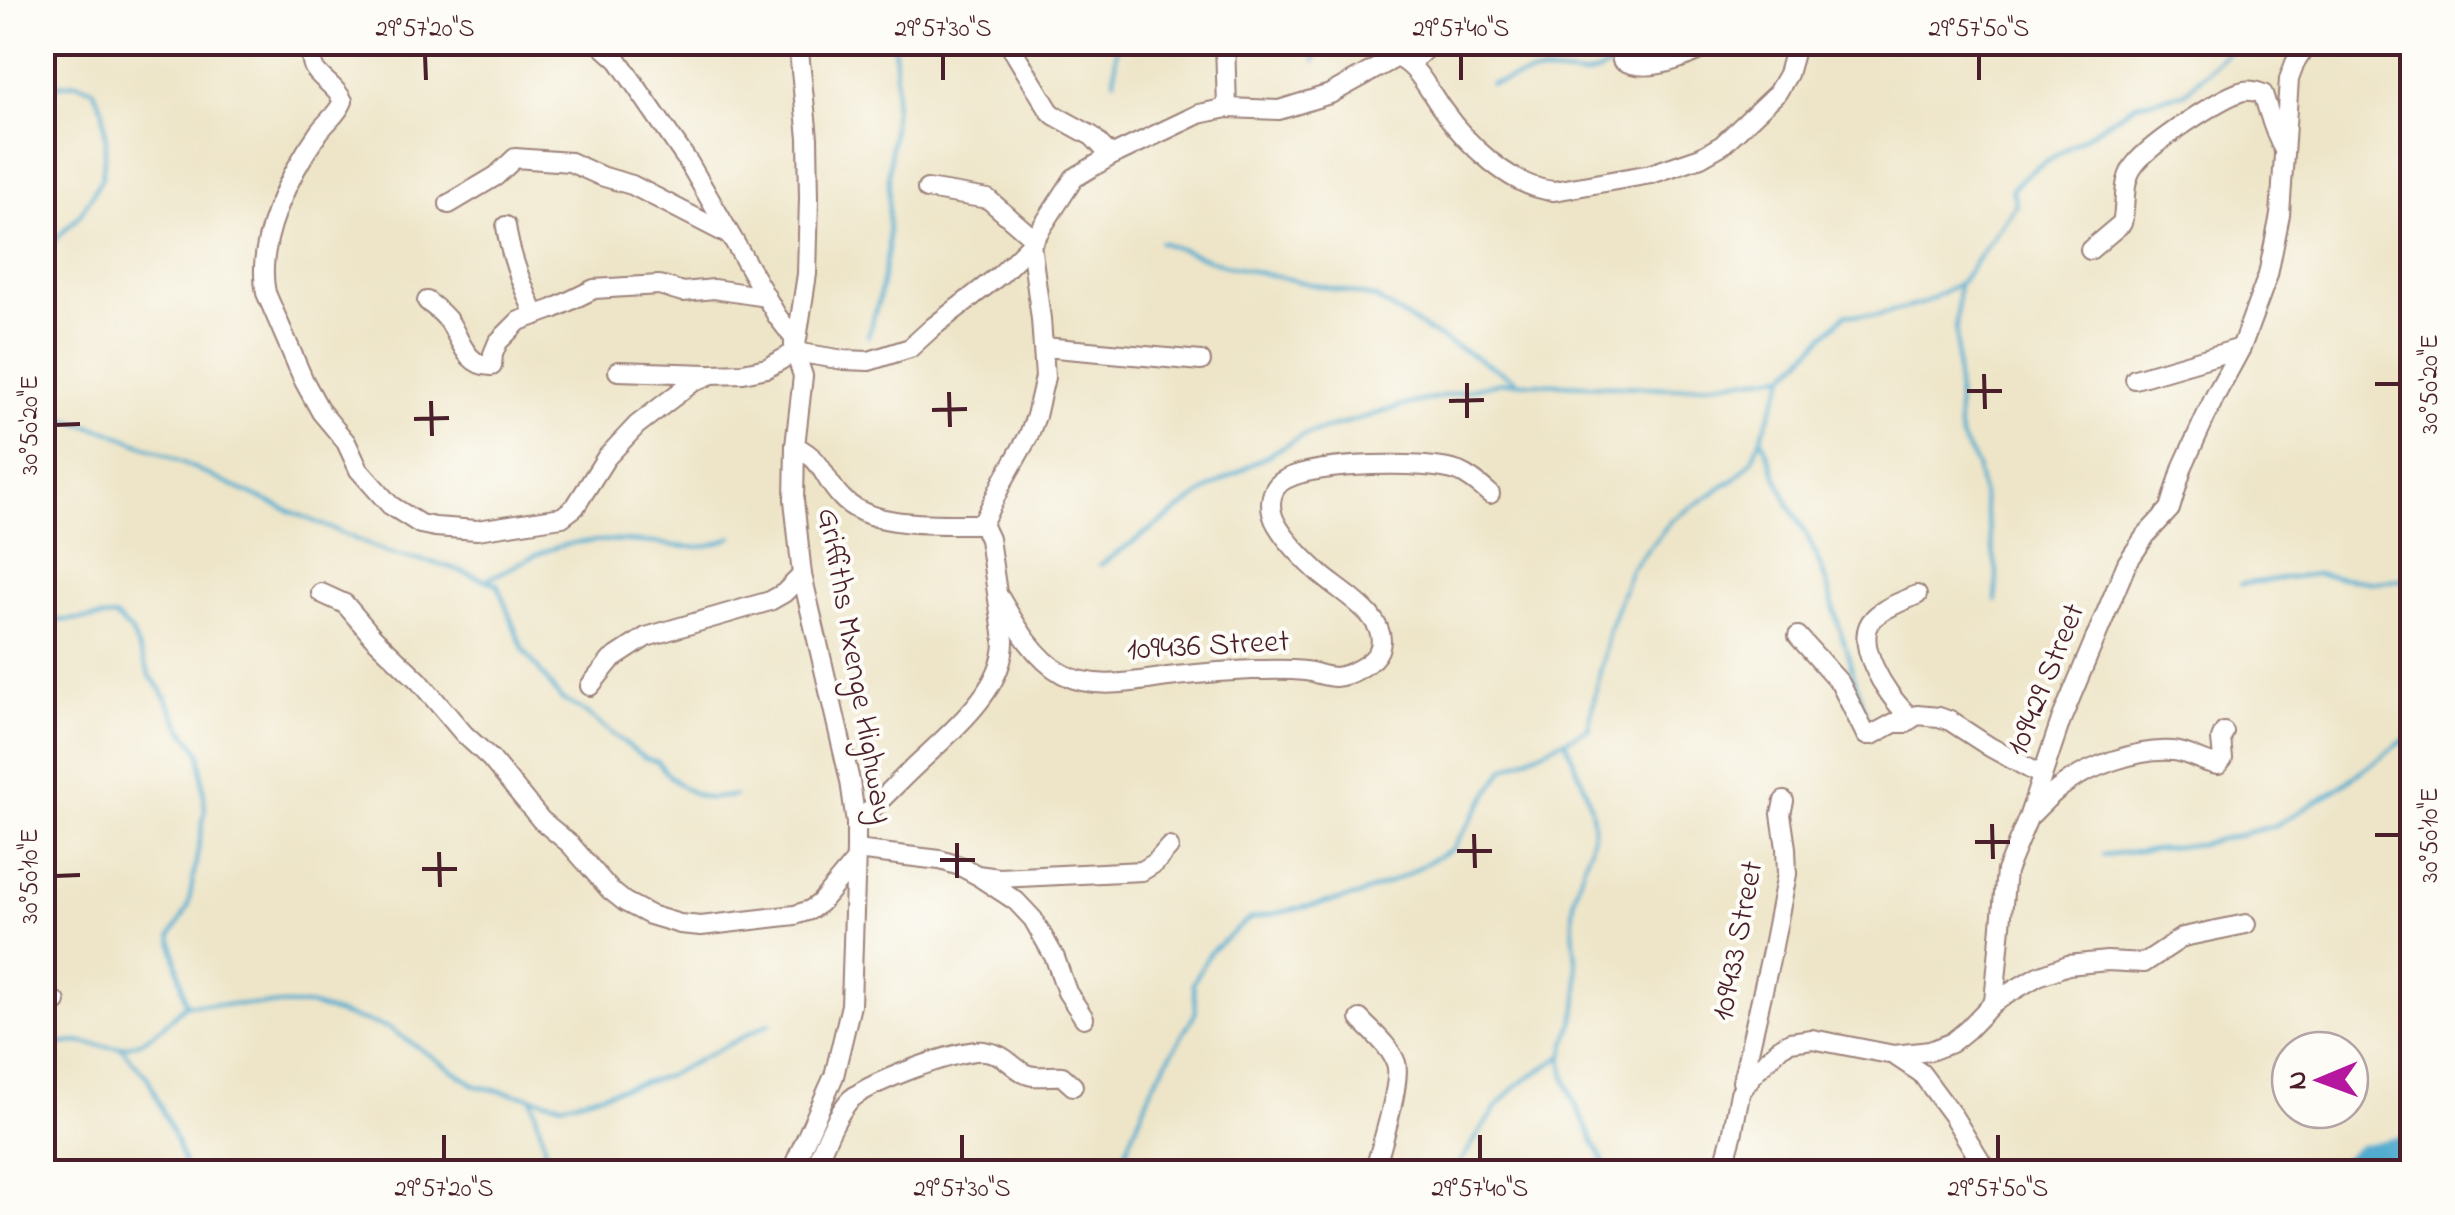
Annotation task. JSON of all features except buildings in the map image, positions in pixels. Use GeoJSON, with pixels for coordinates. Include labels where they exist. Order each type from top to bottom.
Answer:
{"type":"FeatureCollection","features":[{"type":"Feature","properties":{"kind":"street"},"geometry":{"type":"LineString","coordinates":[[315,42],[310,53],[312,66],[344,101],[300,162],[282,200],[270,232],[263,280],[320,412],[346,442],[369,484],[390,504],[420,524],[435,527],[477,530],[562,517],[575,507],[606,458],[637,426],[693,382],[712,374]]}},
{"type":"Feature","properties":{"kind":"street"},"geometry":{"type":"LineString","coordinates":[[598,42],[618,60],[689,163],[729,236],[794,338],[795,352]]}},
{"type":"Feature","properties":{"kind":"street","name":"Griffiths Mxenge Highway"},"geometry":{"type":"LineString","coordinates":[[798,42],[808,138],[809,198],[807,274],[795,352],[803,376],[794,500],[802,576],[840,733],[856,823],[851,1006],[834,1076],[799,1170]]}},
{"type":"Feature","properties":{"kind":"street"},"geometry":{"type":"LineString","coordinates":[[1008,42],[1048,110],[1092,136],[1111,156]]}},
{"type":"Feature","properties":{"kind":"street"},"geometry":{"type":"LineString","coordinates":[[1225,42],[1228,108]]}},
{"type":"Feature","properties":{"kind":"street"},"geometry":{"type":"LineString","coordinates":[[618,371],[744,373],[767,368],[795,352],[869,362],[910,348],[1001,274],[1033,242],[1074,178],[1111,156],[1199,114],[1228,108],[1279,110],[1330,94],[1399,51],[1433,42]]}},
{"type":"Feature","properties":{"kind":"street"},"geometry":{"type":"LineString","coordinates":[[1618,42],[1622,60],[1638,66],[1675,60],[1715,42]]}},
{"type":"Feature","properties":{"kind":"street"},"geometry":{"type":"LineString","coordinates":[[1399,51],[1458,130],[1482,154],[1522,182],[1554,191],[1651,174],[1702,157],[1722,145],[1777,93],[1788,74],[1797,42]]}},
{"type":"Feature","properties":{"kind":"street","name":"109429 Street"},"geometry":{"type":"LineString","coordinates":[[1994,1002],[2006,871],[2061,720],[2128,562],[2170,508],[2183,466],[2241,348],[2268,276],[2276,243],[2289,79],[2308,42]]}},
{"type":"Feature","properties":{"kind":"street"},"geometry":{"type":"LineString","coordinates":[[2090,250],[2122,223],[2128,177],[2135,163],[2208,108],[2244,90],[2263,94],[2273,131],[2285,150]]}},
{"type":"Feature","properties":{"kind":"street"},"geometry":{"type":"LineString","coordinates":[[449,204],[496,176],[515,158],[570,162],[632,186],[729,236]]}},
{"type":"Feature","properties":{"kind":"street"},"geometry":{"type":"LineString","coordinates":[[927,189],[988,199],[1033,242],[1045,377],[1028,437],[982,524]]}},
{"type":"Feature","properties":{"kind":"street"},"geometry":{"type":"LineString","coordinates":[[506,226],[516,267],[535,315]]}},
{"type":"Feature","properties":{"kind":"street"},"geometry":{"type":"LineString","coordinates":[[426,302],[441,312],[474,362],[483,367],[492,366],[498,342],[519,321],[594,290],[659,285],[683,292],[714,289],[766,297]]}},
{"type":"Feature","properties":{"kind":"street"},"geometry":{"type":"LineString","coordinates":[[1044,346],[1201,362]]}},
{"type":"Feature","properties":{"kind":"street"},"geometry":{"type":"LineString","coordinates":[[2135,379],[2241,348]]}},
{"type":"Feature","properties":{"kind":"street"},"geometry":{"type":"LineString","coordinates":[[795,446],[815,458],[838,494],[861,512],[905,523],[982,524]]}},
{"type":"Feature","properties":{"kind":"street","name":"109436 Street"},"geometry":{"type":"LineString","coordinates":[[997,594],[1035,649],[1061,673],[1073,678],[1116,683],[1253,670],[1309,671],[1338,677],[1353,672],[1378,654],[1379,631],[1368,612],[1318,572],[1276,524],[1270,502],[1278,485],[1286,478],[1338,468],[1415,466],[1459,472],[1490,494]]}},
{"type":"Feature","properties":{"kind":"street"},"geometry":{"type":"LineString","coordinates":[[856,823],[974,710],[1000,664],[1004,650],[997,594],[989,539],[982,524]]}},
{"type":"Feature","properties":{"kind":"street"},"geometry":{"type":"LineString","coordinates":[[590,686],[612,660],[646,637],[770,601],[802,576]]}},
{"type":"Feature","properties":{"kind":"street"},"geometry":{"type":"LineString","coordinates":[[321,593],[345,604],[491,759],[540,820],[570,844],[625,902],[680,924],[701,926],[795,915],[820,903],[856,855],[940,860],[977,876],[1016,901],[1033,919],[1055,958],[1067,992],[1084,1018]]}},
{"type":"Feature","properties":{"kind":"street"},"geometry":{"type":"LineString","coordinates":[[1905,723],[1905,712],[1893,700],[1873,664],[1868,628],[1880,613],[1917,595]]}},
{"type":"Feature","properties":{"kind":"street"},"geometry":{"type":"LineString","coordinates":[[1798,636],[1840,683],[1866,734],[1872,736],[1917,715],[1939,716],[2042,775]]}},
{"type":"Feature","properties":{"kind":"street"},"geometry":{"type":"LineString","coordinates":[[2028,818],[2065,784],[2123,758],[2174,751],[2218,764],[2223,759],[2224,732]]}},
{"type":"Feature","properties":{"kind":"street","name":"109433 Street"},"geometry":{"type":"LineString","coordinates":[[1740,1093],[1787,874],[1781,814],[1784,802]]}},
{"type":"Feature","properties":{"kind":"street"},"geometry":{"type":"LineString","coordinates":[[977,876],[1012,878],[1142,871],[1168,848]]}},
{"type":"Feature","properties":{"kind":"street"},"geometry":{"type":"LineString","coordinates":[[1722,1172],[1740,1093],[1754,1073],[1790,1042],[1826,1041],[1894,1054],[1930,1051],[1950,1043],[1994,1002],[2038,976],[2068,965],[2096,961],[2144,963],[2183,937],[2246,924]]}},
{"type":"Feature","properties":{"kind":"street"},"geometry":{"type":"LineString","coordinates":[[1360,1019],[1390,1052],[1398,1068],[1374,1172]]}},
{"type":"Feature","properties":{"kind":"street"},"geometry":{"type":"LineString","coordinates":[[799,1170],[855,1096],[950,1054],[978,1050],[990,1053],[1009,1059],[1029,1076],[1062,1076],[1074,1086]]}},
{"type":"Feature","properties":{"kind":"street"},"geometry":{"type":"LineString","coordinates":[[1894,1054],[1921,1073],[1954,1116],[1987,1172]]}},
{"type":"Feature","properties":{"kind":"waterway"},"geometry":{"type":"LineString","coordinates":[[868,336],[888,249],[896,85],[894,42]]}},
{"type":"Feature","properties":{"kind":"waterway"},"geometry":{"type":"LineString","coordinates":[[1114,80],[1117,42]]}},
{"type":"Feature","properties":{"kind":"waterway"},"geometry":{"type":"LineString","coordinates":[[1313,42],[1315,61]]}},
{"type":"Feature","properties":{"kind":"waterway"},"geometry":{"type":"LineString","coordinates":[[1628,54],[1639,42]]}},
{"type":"Feature","properties":{"kind":"waterway"},"geometry":{"type":"LineString","coordinates":[[1117,1172],[1154,1083],[1196,1012],[1193,983],[1210,952],[1249,919],[1357,896],[1404,876],[1453,848],[1504,769],[1588,729],[1609,630],[1631,569],[1672,520],[1735,479],[1751,462],[1786,375],[1846,314],[1874,316],[1924,303],[1961,282],[2016,205],[2012,189],[2027,174],[2136,104],[2184,93],[2241,42]]}},
{"type":"Feature","properties":{"kind":"waterway"},"geometry":{"type":"LineString","coordinates":[[1491,84],[1533,74],[1582,76],[1617,63]]}},
{"type":"Feature","properties":{"kind":"waterway"},"geometry":{"type":"LineString","coordinates":[[42,79],[53,86],[77,83],[93,89],[103,110],[106,140],[102,178],[80,215],[42,253]]}},
{"type":"Feature","properties":{"kind":"waterway"},"geometry":{"type":"LineString","coordinates":[[1160,242],[1224,265],[1375,298],[1516,380]]}},
{"type":"Feature","properties":{"kind":"waterway"},"geometry":{"type":"LineString","coordinates":[[1959,283],[1958,424],[1961,438],[1977,466],[1997,572],[1996,601]]}},
{"type":"Feature","properties":{"kind":"waterway"},"geometry":{"type":"LineString","coordinates":[[1100,565],[1213,486],[1302,436],[1409,404],[1502,382],[1673,388],[1784,375]]}},
{"type":"Feature","properties":{"kind":"waterway"},"geometry":{"type":"LineString","coordinates":[[42,413],[110,432],[388,553],[443,565],[497,584],[523,649],[561,699],[579,708],[644,758],[658,762],[692,793],[710,798],[734,796]]}},
{"type":"Feature","properties":{"kind":"waterway"},"geometry":{"type":"LineString","coordinates":[[1762,440],[1824,575],[1866,716]]}},
{"type":"Feature","properties":{"kind":"waterway"},"geometry":{"type":"LineString","coordinates":[[488,579],[567,544],[627,541],[697,547],[732,537]]}},
{"type":"Feature","properties":{"kind":"waterway"},"geometry":{"type":"LineString","coordinates":[[2241,584],[2316,574],[2371,582],[2412,579]]}},
{"type":"Feature","properties":{"kind":"waterway"},"geometry":{"type":"LineString","coordinates":[[42,619],[115,617],[131,631],[150,676],[200,752],[205,810],[188,908],[171,936],[186,1004],[157,1031],[131,1045],[58,1045],[42,1070]]}},
{"type":"Feature","properties":{"kind":"waterway"},"geometry":{"type":"LineString","coordinates":[[2103,855],[2200,844],[2274,826],[2330,794],[2412,736]]}},
{"type":"Feature","properties":{"kind":"waterway"},"geometry":{"type":"LineString","coordinates":[[1565,740],[1588,799],[1593,828],[1574,901],[1578,995],[1564,1053],[1564,1071],[1609,1172]]}},
{"type":"Feature","properties":{"kind":"waterway"},"geometry":{"type":"LineString","coordinates":[[186,1004],[309,1005],[389,1028],[476,1086],[563,1104],[667,1076],[770,1023]]}},
{"type":"Feature","properties":{"kind":"waterway"},"geometry":{"type":"LineString","coordinates":[[120,1047],[148,1078],[187,1172]]}},
{"type":"Feature","properties":{"kind":"waterway"},"geometry":{"type":"LineString","coordinates":[[1454,1172],[1495,1109],[1516,1086],[1561,1057]]}},
{"type":"Feature","properties":{"kind":"waterway"},"geometry":{"type":"LineString","coordinates":[[532,1099],[549,1172]]}},
{"type":"Feature","properties":{"kind":"waterway"},"geometry":{"type":"LineString","coordinates":[[2341,1172],[2364,1154],[2412,1144]]}},
{"type":"Feature","properties":{"kind":"waterway"},"geometry":{"type":"LineString","coordinates":[[1049,1172],[1054,1172]]}}]}
